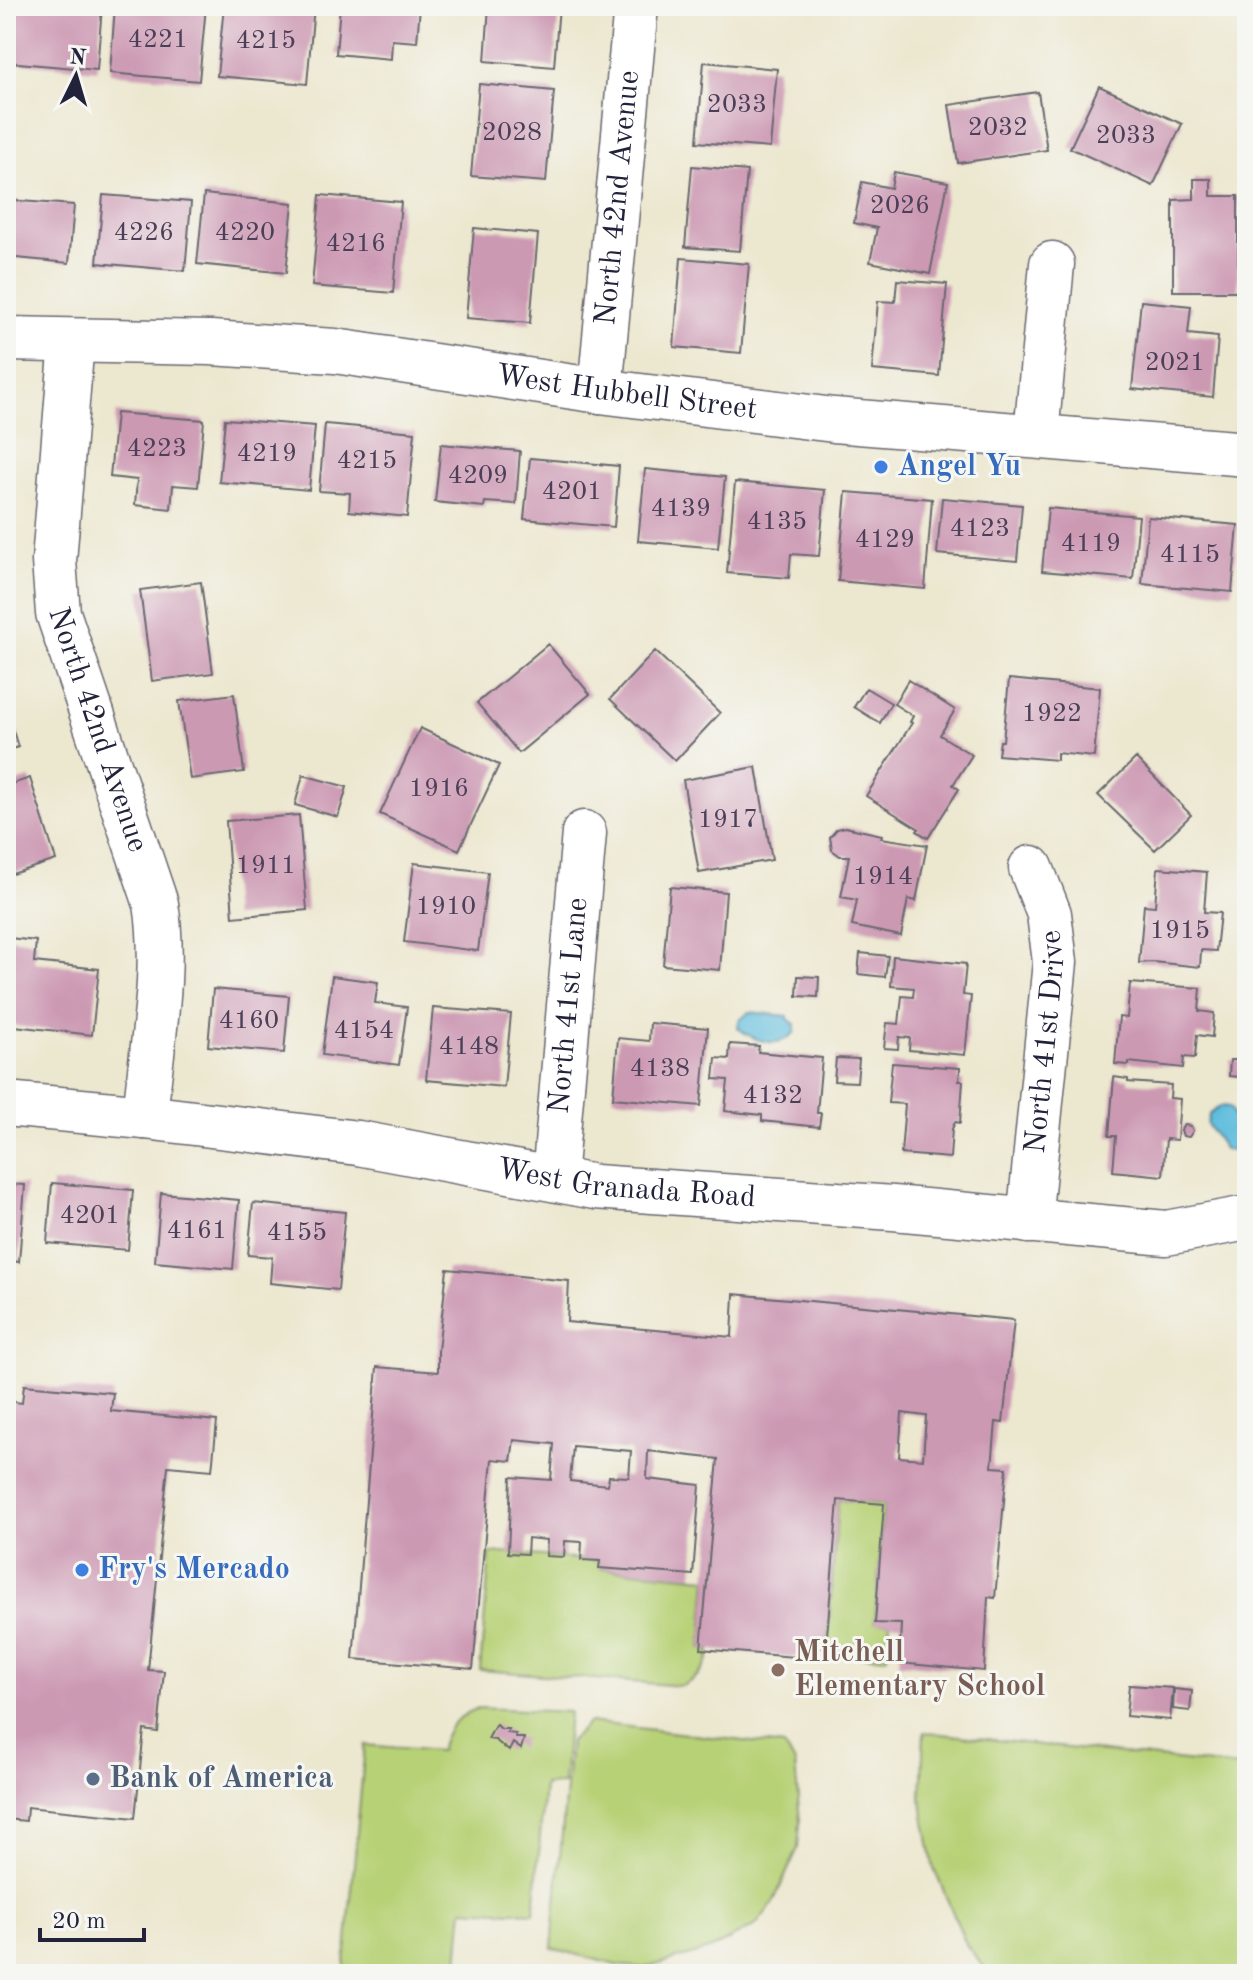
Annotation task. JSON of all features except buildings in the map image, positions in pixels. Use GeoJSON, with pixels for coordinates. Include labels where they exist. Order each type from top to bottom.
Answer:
{"type":"FeatureCollection","features":[{"type":"Feature","properties":{"kind":"street","name":"North 42nd Avenue"},"geometry":{"type":"LineString","coordinates":[[600,391],[636,6]]}},
{"type":"Feature","properties":{"kind":"street"},"geometry":{"type":"LineString","coordinates":[[1036,435],[1052,264]]}},
{"type":"Feature","properties":{"kind":"street","name":"West Hubbell Street"},"geometry":{"type":"LineString","coordinates":[[6,339],[211,343],[335,351],[600,391],[834,420],[1247,454]]}},
{"type":"Feature","properties":{"kind":"street","name":"North 42nd Avenue"},"geometry":{"type":"LineString","coordinates":[[72,341],[54,561],[58,613],[156,904],[160,932],[159,969],[145,1117]]}},
{"type":"Feature","properties":{"kind":"street","name":"North 41st Lane"},"geometry":{"type":"LineString","coordinates":[[554,1179],[584,833]]}},
{"type":"Feature","properties":{"kind":"street","name":"North 41st Drive"},"geometry":{"type":"LineString","coordinates":[[1029,1221],[1055,962],[1049,914],[1031,868]]}},
{"type":"Feature","properties":{"kind":"street","name":"West Granada Road"},"geometry":{"type":"LineString","coordinates":[[6,1104],[358,1143],[595,1187],[893,1208],[1166,1233],[1247,1218]]}},
{"type":"Feature","properties":{"kind":"green space"},"geometry":{"type":"Polygon","coordinates":[[[838,1500],[884,1504],[875,1622],[890,1623],[887,1658],[827,1653],[838,1500]]]}},
{"type":"Feature","properties":{"kind":"green space"},"geometry":{"type":"Polygon","coordinates":[[[490,1554],[600,1561],[600,1568],[707,1578],[701,1648],[710,1650],[704,1667],[682,1686],[480,1670],[490,1554]]]}},
{"type":"Feature","properties":{"kind":"green space"},"geometry":{"type":"Polygon","coordinates":[[[478,1708],[569,1712],[563,1784],[544,1785],[534,1913],[463,1909],[457,1974],[344,1974],[365,1745],[440,1751],[452,1725],[478,1708]]]}},
{"type":"Feature","properties":{"kind":"green space"},"geometry":{"type":"Polygon","coordinates":[[[589,1722],[784,1746],[795,1763],[800,1822],[798,1848],[773,1903],[756,1925],[712,1949],[645,1968],[616,1965],[552,1948],[570,1742],[589,1722]]]}},
{"type":"Feature","properties":{"kind":"green space"},"geometry":{"type":"Polygon","coordinates":[[[924,1732],[1247,1768],[1247,1974],[990,1974],[967,1946],[933,1866],[921,1798],[924,1732]]]}},
{"type":"Feature","properties":{"kind":"water"},"geometry":{"type":"Polygon","coordinates":[[[749,1012],[788,1016],[795,1024],[795,1032],[789,1038],[774,1042],[751,1037],[738,1028],[739,1021],[749,1012]]]}},
{"type":"Feature","properties":{"kind":"water"},"geometry":{"type":"Polygon","coordinates":[[[1220,1106],[1231,1109],[1240,1141],[1235,1151],[1225,1150],[1207,1124],[1209,1115],[1220,1106]]]}},
{"type":"Feature","properties":{"kind":"place","name":"Angel Yu"},"geometry":{"type":"Point","coordinates":[881,467]}},
{"type":"Feature","properties":{"kind":"place","name":"Fry's Mercado"},"geometry":{"type":"Point","coordinates":[82,1570]}},
{"type":"Feature","properties":{"kind":"place","name":"Mitchell Elementary School"},"geometry":{"type":"Point","coordinates":[778,1670]}},
{"type":"Feature","properties":{"kind":"place","name":"Bank of America"},"geometry":{"type":"Point","coordinates":[93,1779]}}]}
